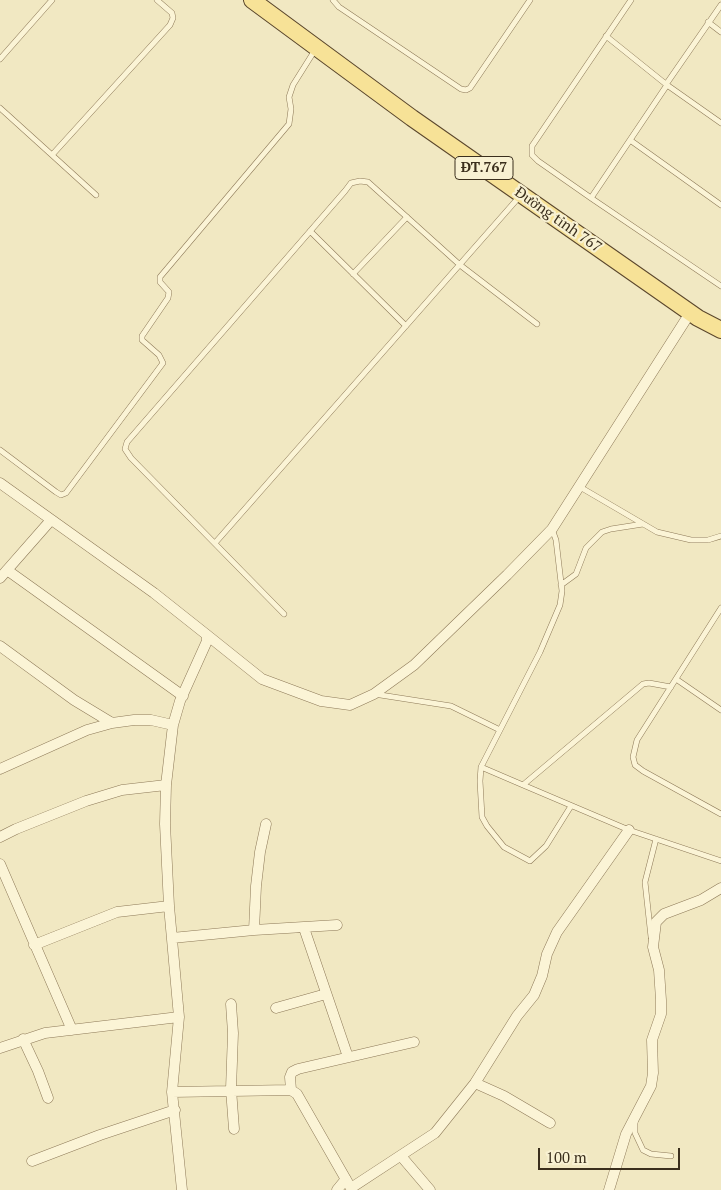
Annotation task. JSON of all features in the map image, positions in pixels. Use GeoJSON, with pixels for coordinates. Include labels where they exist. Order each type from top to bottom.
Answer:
{"type":"FeatureCollection","features":[{"type":"Feature","properties":{"kind":"main road","name":"Đường tỉnh 767"},"geometry":{"type":"LineString","coordinates":[[252,0],[412,118],[690,312],[721,330]]}},
{"type":"Feature","properties":{"kind":"street"},"geometry":{"type":"LineString","coordinates":[[0,483],[154,593],[262,679],[321,701],[350,705],[374,694],[414,665],[514,569],[552,529],[690,312]]}},
{"type":"Feature","properties":{"kind":"street"},"geometry":{"type":"LineString","coordinates":[[51,520],[4,574],[183,696]]}},
{"type":"Feature","properties":{"kind":"street"},"geometry":{"type":"LineString","coordinates":[[182,1190],[172,1092],[179,1017],[169,906],[165,824],[166,785],[173,725],[183,696],[207,641],[207,635]]}},
{"type":"Feature","properties":{"kind":"street"},"geometry":{"type":"LineString","coordinates":[[0,646],[74,700],[112,723]]}},
{"type":"Feature","properties":{"kind":"street"},"geometry":{"type":"LineString","coordinates":[[0,769],[87,730],[112,723],[142,720],[173,725]]}},
{"type":"Feature","properties":{"kind":"street"},"geometry":{"type":"LineString","coordinates":[[0,838],[16,829],[86,801],[122,790],[166,785]]}},
{"type":"Feature","properties":{"kind":"street"},"geometry":{"type":"LineString","coordinates":[[254,930],[256,886],[266,824]]}},
{"type":"Feature","properties":{"kind":"street"},"geometry":{"type":"LineString","coordinates":[[337,1190],[349,1186],[401,1156],[435,1133],[475,1082],[517,1016],[534,995],[542,976],[546,954],[557,932],[629,830]]}},
{"type":"Feature","properties":{"kind":"street"},"geometry":{"type":"LineString","coordinates":[[0,864],[72,1030]]}},
{"type":"Feature","properties":{"kind":"street"},"geometry":{"type":"LineString","coordinates":[[609,1190],[626,1134],[651,1086],[653,1073],[652,1040],[660,1014],[661,1000],[659,970],[653,947],[656,922],[664,914],[701,900],[721,888]]}},
{"type":"Feature","properties":{"kind":"street"},"geometry":{"type":"LineString","coordinates":[[34,945],[118,912],[169,906]]}},
{"type":"Feature","properties":{"kind":"street"},"geometry":{"type":"LineString","coordinates":[[172,938],[254,930],[337,925]]}},
{"type":"Feature","properties":{"kind":"street"},"geometry":{"type":"LineString","coordinates":[[304,928],[348,1057]]}},
{"type":"Feature","properties":{"kind":"street"},"geometry":{"type":"LineString","coordinates":[[276,1008],[326,994]]}},
{"type":"Feature","properties":{"kind":"street"},"geometry":{"type":"LineString","coordinates":[[232,1004],[231,1089],[234,1130]]}},
{"type":"Feature","properties":{"kind":"street"},"geometry":{"type":"LineString","coordinates":[[0,1048],[45,1033],[179,1017]]}},
{"type":"Feature","properties":{"kind":"street"},"geometry":{"type":"LineString","coordinates":[[23,1040],[38,1071],[48,1098]]}},
{"type":"Feature","properties":{"kind":"street"},"geometry":{"type":"LineString","coordinates":[[291,1090],[290,1077],[292,1072],[298,1069],[414,1042]]}},
{"type":"Feature","properties":{"kind":"street"},"geometry":{"type":"LineString","coordinates":[[475,1082],[504,1096],[550,1123]]}},
{"type":"Feature","properties":{"kind":"street"},"geometry":{"type":"LineString","coordinates":[[172,1092],[231,1089],[291,1090],[297,1094],[349,1186]]}},
{"type":"Feature","properties":{"kind":"street"},"geometry":{"type":"LineString","coordinates":[[32,1161],[174,1110]]}},
{"type":"Feature","properties":{"kind":"street"},"geometry":{"type":"LineString","coordinates":[[401,1156],[430,1190]]}},
{"type":"Feature","properties":{"kind":"lane"},"geometry":{"type":"LineString","coordinates":[[0,59],[52,0]]}},
{"type":"Feature","properties":{"kind":"lane"},"geometry":{"type":"LineString","coordinates":[[52,155],[170,25],[174,18],[172,13],[157,0]]}},
{"type":"Feature","properties":{"kind":"lane"},"geometry":{"type":"LineString","coordinates":[[333,0],[339,7],[461,90],[470,88],[530,0]]}},
{"type":"Feature","properties":{"kind":"lane"},"geometry":{"type":"LineString","coordinates":[[631,0],[532,146],[532,155],[538,162],[721,286]]}},
{"type":"Feature","properties":{"kind":"lane"},"geometry":{"type":"LineString","coordinates":[[591,198],[721,5]]}},
{"type":"Feature","properties":{"kind":"lane"},"geometry":{"type":"LineString","coordinates":[[708,22],[721,32]]}},
{"type":"Feature","properties":{"kind":"lane"},"geometry":{"type":"LineString","coordinates":[[606,36],[721,123]]}},
{"type":"Feature","properties":{"kind":"lane"},"geometry":{"type":"LineString","coordinates":[[0,450],[56,492],[66,493],[163,363],[160,355],[142,340],[142,333],[168,298],[169,292],[160,282],[160,277],[289,124],[291,109],[289,97],[293,85],[316,48]]}},
{"type":"Feature","properties":{"kind":"lane"},"geometry":{"type":"LineString","coordinates":[[0,108],[96,195]]}},
{"type":"Feature","properties":{"kind":"lane"},"geometry":{"type":"LineString","coordinates":[[630,140],[721,205]]}},
{"type":"Feature","properties":{"kind":"lane"},"geometry":{"type":"LineString","coordinates":[[284,614],[130,458],[125,450],[127,442],[310,231],[352,183],[360,180],[368,182],[460,265],[537,324]]}},
{"type":"Feature","properties":{"kind":"lane"},"geometry":{"type":"LineString","coordinates":[[215,543],[521,194]]}},
{"type":"Feature","properties":{"kind":"lane"},"geometry":{"type":"LineString","coordinates":[[353,274],[407,217]]}},
{"type":"Feature","properties":{"kind":"lane"},"geometry":{"type":"LineString","coordinates":[[310,231],[406,326]]}},
{"type":"Feature","properties":{"kind":"lane"},"geometry":{"type":"LineString","coordinates":[[580,487],[657,532],[691,540],[708,540],[721,536]]}},
{"type":"Feature","properties":{"kind":"lane"},"geometry":{"type":"LineString","coordinates":[[561,584],[576,574],[586,548],[602,532],[643,524]]}},
{"type":"Feature","properties":{"kind":"lane"},"geometry":{"type":"LineString","coordinates":[[552,529],[556,540],[561,584],[558,612],[536,660],[481,767],[480,781],[484,822],[504,847],[530,861],[546,846],[571,806]]}},
{"type":"Feature","properties":{"kind":"lane"},"geometry":{"type":"LineString","coordinates":[[721,608],[637,740],[633,756],[635,765],[643,771],[721,814]]}},
{"type":"Feature","properties":{"kind":"lane"},"geometry":{"type":"LineString","coordinates":[[676,680],[721,710]]}},
{"type":"Feature","properties":{"kind":"lane"},"geometry":{"type":"LineString","coordinates":[[524,785],[643,684],[649,682],[671,687]]}},
{"type":"Feature","properties":{"kind":"lane"},"geometry":{"type":"LineString","coordinates":[[374,694],[452,706],[500,730]]}},
{"type":"Feature","properties":{"kind":"lane"},"geometry":{"type":"LineString","coordinates":[[481,767],[629,830],[721,861]]}},
{"type":"Feature","properties":{"kind":"lane"},"geometry":{"type":"LineString","coordinates":[[653,947],[645,882],[656,839]]}},
{"type":"Feature","properties":{"kind":"lane"},"geometry":{"type":"LineString","coordinates":[[634,1118],[635,1132],[643,1150],[651,1154],[671,1156]]}}]}
